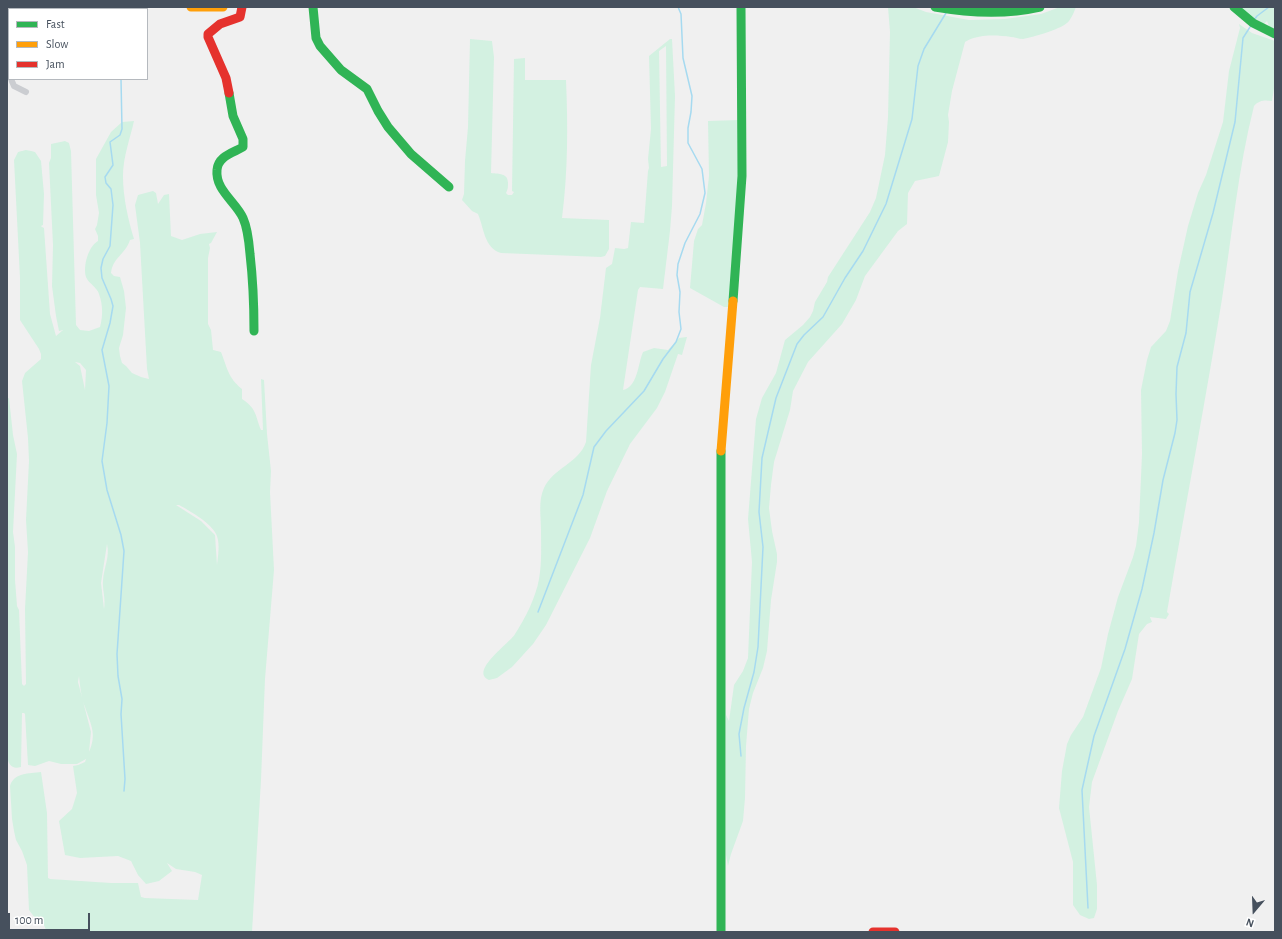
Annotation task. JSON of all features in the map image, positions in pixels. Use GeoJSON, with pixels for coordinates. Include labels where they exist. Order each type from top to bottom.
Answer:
{"type":"FeatureCollection","features":[{"type":"Feature","properties":{"kind":"street"},"geometry":{"type":"LineString","coordinates":[[191,7],[223,7]]}},
{"type":"Feature","properties":{"kind":"street"},"geometry":{"type":"LineString","coordinates":[[242,7],[240,17],[220,24],[208,34],[208,37],[226,78],[233,116],[243,139],[243,147],[220,160],[217,168],[217,174],[220,184],[242,218],[248,235],[254,286],[254,330]]}},
{"type":"Feature","properties":{"kind":"street"},"geometry":{"type":"LineString","coordinates":[[313,7],[315,34],[320,46],[342,70],[367,89],[388,127],[410,154],[450,187]]}},
{"type":"Feature","properties":{"kind":"street"},"geometry":{"type":"LineString","coordinates":[[721,932],[720,459],[741,200],[743,138],[741,7]]}},
{"type":"Feature","properties":{"kind":"street"},"geometry":{"type":"LineString","coordinates":[[935,7],[969,11],[1008,13],[1026,11],[1040,7]]}},
{"type":"Feature","properties":{"kind":"street"},"geometry":{"type":"LineString","coordinates":[[1234,7],[1249,21],[1275,34]]}},
{"type":"Feature","properties":{"kind":"street"},"geometry":{"type":"LineString","coordinates":[[11,80],[14,86],[26,92]]}},
{"type":"Feature","properties":{"kind":"street"},"geometry":{"type":"LineString","coordinates":[[873,932],[895,932]]}},
{"type":"Feature","properties":{"kind":"green space"},"geometry":{"type":"Polygon","coordinates":[[[888,7],[913,7],[926,12],[969,20],[1005,19],[1041,14],[1060,7],[1076,7],[1071,18],[1066,24],[1040,35],[1023,39],[1005,36],[987,36],[970,39],[965,42],[952,91],[948,115],[948,142],[939,176],[915,181],[908,193],[907,224],[898,231],[865,276],[856,300],[842,324],[808,362],[793,391],[790,410],[774,462],[771,485],[769,508],[777,562],[771,600],[767,651],[763,668],[753,693],[749,709],[743,821],[728,866],[726,855],[726,715],[729,721],[734,685],[743,671],[748,658],[752,562],[748,519],[756,419],[762,398],[776,373],[785,340],[810,317],[815,302],[827,282],[828,277],[870,212],[876,198],[885,155],[888,117],[890,32],[888,7]]]}},
{"type":"Feature","properties":{"kind":"green space"},"geometry":{"type":"Polygon","coordinates":[[[1241,7],[1275,7],[1275,29],[1269,26],[1267,21],[1264,24],[1250,16],[1241,7]]]}},
{"type":"Feature","properties":{"kind":"green space"},"geometry":{"type":"Polygon","coordinates":[[[1239,24],[1252,33],[1275,41],[1275,82],[1272,101],[1262,101],[1254,106],[1248,130],[1239,178],[1222,299],[1167,612],[1169,614],[1166,619],[1150,617],[1152,622],[1147,624],[1139,634],[1132,679],[1118,711],[1092,782],[1089,807],[1097,885],[1097,909],[1094,918],[1089,919],[1080,915],[1073,905],[1073,862],[1059,808],[1062,771],[1067,744],[1083,717],[1101,668],[1118,597],[1136,546],[1139,522],[1142,454],[1141,390],[1151,347],[1166,331],[1170,321],[1178,271],[1188,226],[1223,122],[1229,71],[1240,28],[1239,24]]]}},
{"type":"Feature","properties":{"kind":"green space"},"geometry":{"type":"Polygon","coordinates":[[[470,39],[492,41],[494,57],[491,173],[506,177],[508,180],[508,189],[506,193],[508,195],[512,195],[514,192],[512,191],[514,59],[525,58],[525,80],[566,80],[567,149],[562,218],[609,220],[609,249],[605,256],[501,253],[491,247],[485,237],[478,214],[472,211],[462,200],[464,194],[468,127],[470,39]]]}},
{"type":"Feature","properties":{"kind":"green space"},"geometry":{"type":"Polygon","coordinates":[[[672,39],[675,96],[672,206],[663,289],[640,287],[638,290],[623,390],[628,388],[635,380],[643,352],[654,348],[668,350],[679,338],[687,337],[682,355],[678,354],[665,392],[657,408],[630,444],[607,491],[590,538],[546,625],[533,644],[512,667],[497,678],[489,680],[484,676],[484,670],[487,664],[512,638],[523,622],[538,586],[541,561],[540,503],[544,488],[553,475],[578,455],[586,442],[591,365],[600,318],[606,268],[612,264],[615,248],[628,248],[631,222],[644,223],[651,129],[649,56],[672,39]],[[666,46],[659,51],[661,167],[667,166],[666,46]]]}},
{"type":"Feature","properties":{"kind":"green space"},"geometry":{"type":"Polygon","coordinates":[[[739,120],[738,179],[729,307],[724,307],[690,288],[694,241],[698,229],[702,225],[709,176],[708,121],[739,120]]]}},
{"type":"Feature","properties":{"kind":"green space"},"geometry":{"type":"Polygon","coordinates":[[[134,121],[125,155],[123,176],[126,208],[134,239],[130,240],[128,245],[114,263],[111,273],[114,276],[120,277],[124,291],[126,308],[123,335],[119,348],[122,363],[132,373],[149,379],[147,369],[140,243],[135,205],[138,195],[153,191],[156,193],[158,204],[164,195],[169,194],[171,236],[182,240],[200,234],[217,232],[209,244],[210,248],[208,258],[208,324],[211,330],[213,350],[221,352],[231,376],[237,385],[242,389],[242,399],[253,409],[261,430],[263,430],[261,379],[264,380],[271,471],[270,492],[274,570],[265,679],[252,932],[47,932],[43,923],[38,922],[29,910],[27,865],[16,840],[12,819],[10,786],[12,781],[22,774],[41,772],[47,813],[48,878],[111,883],[138,883],[141,897],[198,900],[202,875],[195,872],[176,869],[167,863],[172,871],[159,881],[146,884],[138,875],[131,861],[118,856],[80,858],[65,855],[59,821],[72,809],[77,793],[73,766],[85,762],[86,759],[77,764],[61,764],[49,761],[35,766],[28,765],[24,713],[22,713],[21,767],[15,768],[11,766],[8,762],[7,756],[7,399],[9,398],[13,435],[17,454],[13,532],[17,606],[19,610],[22,684],[24,686],[26,684],[25,609],[28,552],[26,520],[29,461],[22,381],[25,373],[41,359],[39,349],[20,320],[20,278],[14,160],[18,152],[26,150],[35,152],[41,161],[44,194],[43,225],[41,226],[44,228],[50,314],[56,336],[63,330],[59,331],[52,286],[53,245],[49,163],[51,158],[51,144],[65,141],[69,143],[71,151],[76,325],[80,330],[89,331],[100,327],[102,315],[102,306],[97,289],[87,279],[85,273],[89,252],[98,241],[98,236],[95,229],[99,213],[96,195],[96,159],[111,132],[122,122],[134,121]],[[75,362],[80,366],[85,390],[86,370],[80,363],[75,362]],[[176,505],[201,521],[215,535],[217,565],[218,543],[215,531],[201,518],[179,505],[176,505]],[[107,544],[101,583],[104,609],[105,602],[103,583],[108,553],[107,544]],[[79,676],[78,682],[91,732],[89,752],[93,735],[81,691],[79,676]]]}},
{"type":"Feature","properties":{"kind":"waterway"},"geometry":{"type":"LineString","coordinates":[[538,612],[583,495],[594,447],[606,431],[644,391],[663,359],[676,342],[681,329],[679,312],[680,292],[677,275],[678,264],[685,243],[700,214],[705,193],[702,169],[688,143],[688,128],[692,96],[683,58],[681,14],[678,7]]}},
{"type":"Feature","properties":{"kind":"waterway"},"geometry":{"type":"LineString","coordinates":[[1254,20],[1269,7]]}},
{"type":"Feature","properties":{"kind":"waterway"},"geometry":{"type":"LineString","coordinates":[[741,756],[739,734],[744,708],[754,672],[758,647],[763,547],[759,512],[762,458],[776,398],[797,344],[804,335],[823,317],[845,278],[863,251],[886,204],[912,119],[918,66],[924,49],[946,13]]}},
{"type":"Feature","properties":{"kind":"waterway"},"geometry":{"type":"LineString","coordinates":[[1088,908],[1082,790],[1094,736],[1125,649],[1142,589],[1163,480],[1175,433],[1177,420],[1177,367],[1186,333],[1190,292],[1213,213],[1235,122],[1243,38],[1250,27]]}},
{"type":"Feature","properties":{"kind":"waterway"},"geometry":{"type":"LineString","coordinates":[[121,80],[122,129],[120,135],[110,142],[113,165],[105,177],[106,183],[111,189],[113,205],[110,246],[103,259],[101,268],[102,278],[113,306],[110,323],[102,350],[109,386],[107,423],[102,461],[107,490],[121,535],[124,551],[117,654],[118,676],[122,699],[121,714],[125,779],[124,791]]}},
{"type":"Feature","properties":{"kind":"traffic: fast"},"geometry":{"type":"LineString","coordinates":[[313,7],[316,38],[320,46],[341,70],[367,89],[388,127],[411,154],[449,187]]}},
{"type":"Feature","properties":{"kind":"traffic: fast"},"geometry":{"type":"LineString","coordinates":[[733,301],[742,176],[741,7]]}},
{"type":"Feature","properties":{"kind":"traffic: fast"},"geometry":{"type":"LineString","coordinates":[[935,7],[961,11],[988,12],[1027,10],[1040,7]]}},
{"type":"Feature","properties":{"kind":"traffic: fast"},"geometry":{"type":"LineString","coordinates":[[1234,7],[1253,23],[1275,34]]}},
{"type":"Feature","properties":{"kind":"traffic: fast"},"geometry":{"type":"LineString","coordinates":[[229,93],[233,116],[243,139],[243,147],[220,161],[217,170],[217,177],[219,184],[240,212],[245,222],[253,283],[254,331]]}},
{"type":"Feature","properties":{"kind":"traffic: fast"},"geometry":{"type":"LineString","coordinates":[[721,451],[721,932]]}},
{"type":"Feature","properties":{"kind":"traffic: slow"},"geometry":{"type":"LineString","coordinates":[[191,7],[223,7]]}},
{"type":"Feature","properties":{"kind":"traffic: slow"},"geometry":{"type":"LineString","coordinates":[[721,451],[733,301]]}},
{"type":"Feature","properties":{"kind":"traffic: jam"},"geometry":{"type":"LineString","coordinates":[[229,93],[226,78],[208,34],[220,24],[240,17],[242,7]]}},
{"type":"Feature","properties":{"kind":"traffic: jam"},"geometry":{"type":"LineString","coordinates":[[873,932],[895,932]]}}]}
